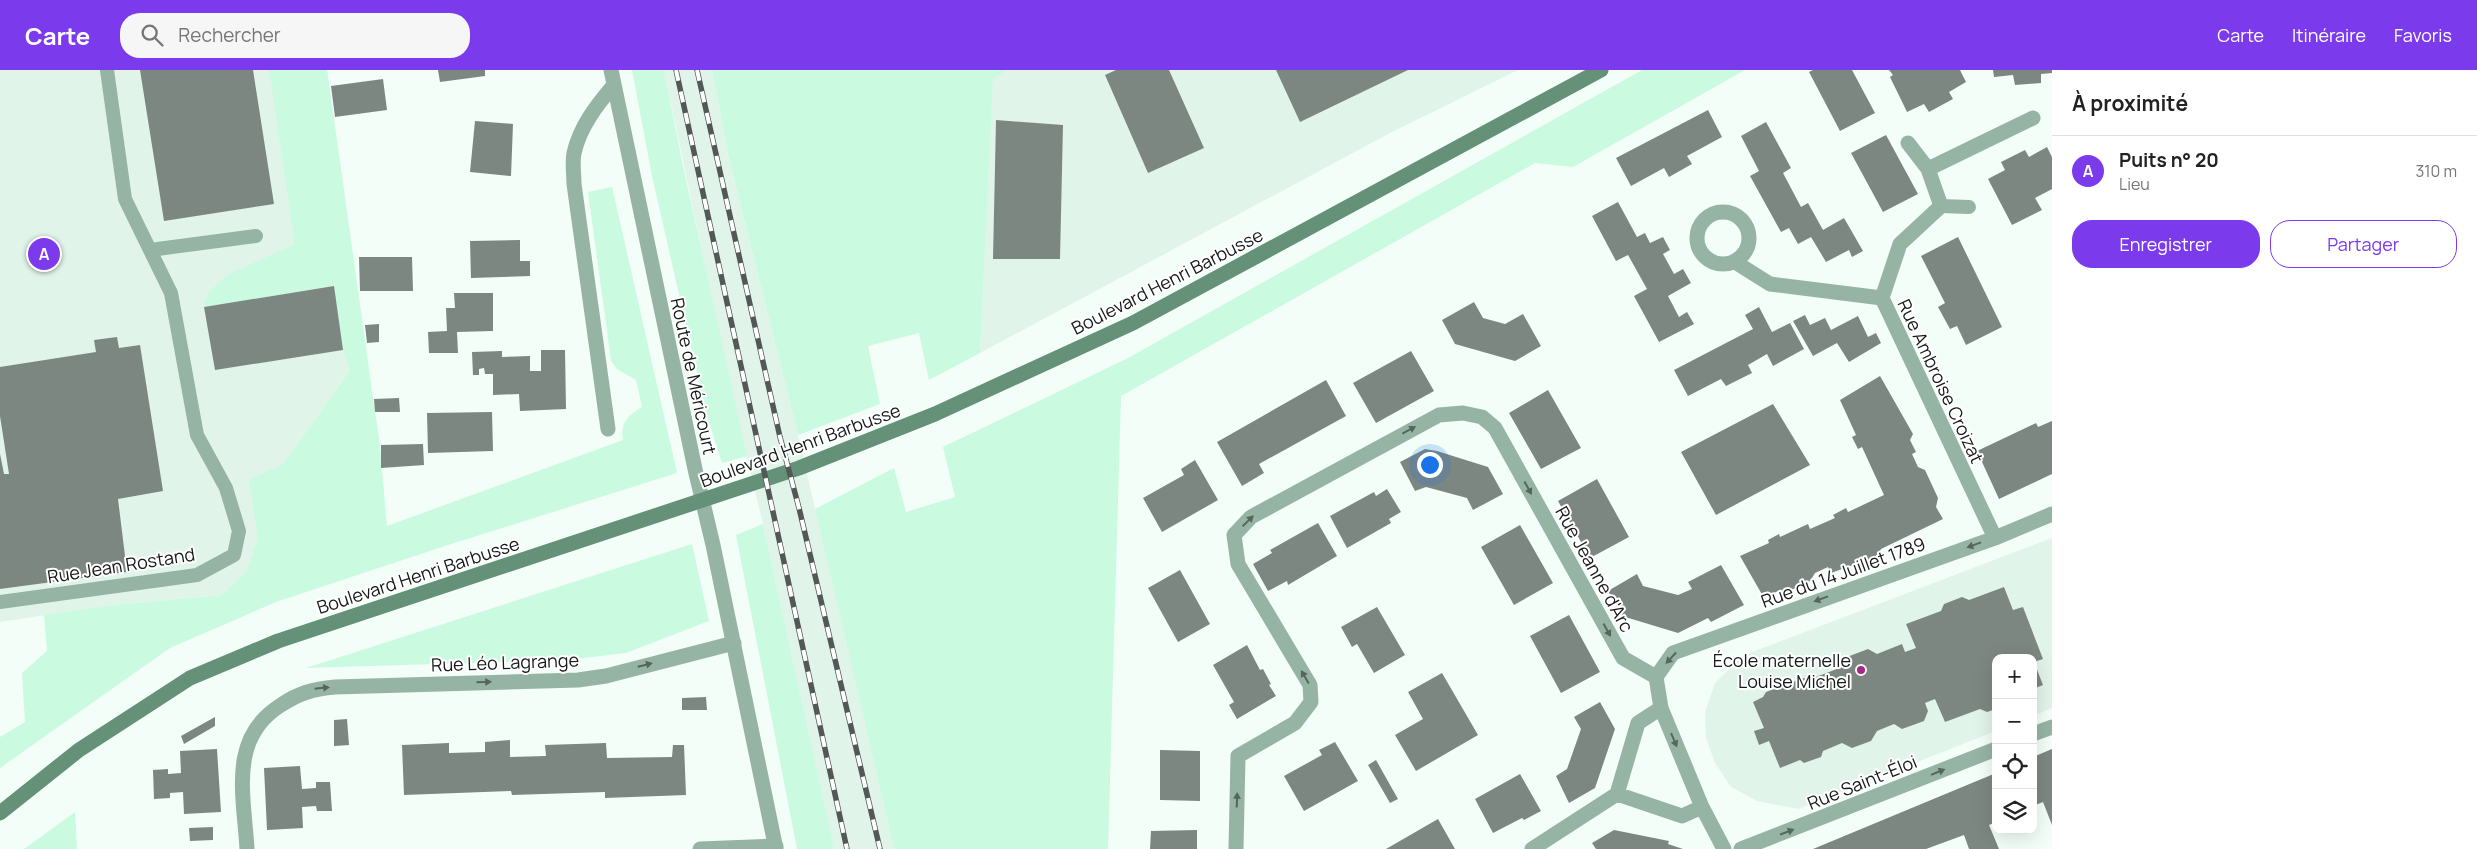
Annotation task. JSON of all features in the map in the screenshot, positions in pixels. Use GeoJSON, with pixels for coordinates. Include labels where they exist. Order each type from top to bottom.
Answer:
{"type":"FeatureCollection","features":[{"type":"Feature","properties":{"kind":"main road","name":"Boulevard Henri Barbusse"},"geometry":{"type":"LineString","coordinates":[[0,813],[79,750],[190,678],[278,641],[799,468],[935,414],[1133,323],[1601,70]]}},
{"type":"Feature","properties":{"kind":"street","name":"Route de Méricourt"},"geometry":{"type":"LineString","coordinates":[[611,70],[776,848]]}},
{"type":"Feature","properties":{"kind":"street"},"geometry":{"type":"LineString","coordinates":[[608,429],[574,184],[574,154],[581,132],[594,109],[613,86]]}},
{"type":"Feature","properties":{"kind":"street"},"geometry":{"type":"LineString","coordinates":[[1928,169],[2033,118]]}},
{"type":"Feature","properties":{"kind":"street"},"geometry":{"type":"LineString","coordinates":[[1882,298],[1900,244],[1941,206],[1928,169],[1908,143]]}},
{"type":"Feature","properties":{"kind":"street","name":"Rue Ambroise Croizat"},"geometry":{"type":"LineString","coordinates":[[1734,262],[1770,284],[1882,298],[1995,538]]}},
{"type":"Feature","properties":{"kind":"street","name":"Rue Jeanne d'Arc"},"geometry":{"type":"LineString","coordinates":[[1236,849],[1238,756],[1295,723],[1311,702],[1310,685],[1238,564],[1234,536],[1251,517],[1439,415],[1463,413],[1482,417],[1495,428],[1623,658],[1656,677]]}},
{"type":"Feature","properties":{"kind":"street","name":"Rue du 14 Juillet 1789"},"geometry":{"type":"LineString","coordinates":[[1656,677],[1673,653],[1995,538],[2052,514]]}},
{"type":"Feature","properties":{"kind":"street","name":"Rue Léo Lagrange"},"geometry":{"type":"LineString","coordinates":[[247,849],[242,770],[250,736],[263,717],[299,694],[321,688],[578,680],[606,676],[734,643]]}},
{"type":"Feature","properties":{"kind":"street"},"geometry":{"type":"LineString","coordinates":[[1656,677],[1660,708],[1702,808],[1724,849]]}},
{"type":"Feature","properties":{"kind":"street"},"geometry":{"type":"LineString","coordinates":[[1532,849],[1617,794],[1638,723],[1660,708]]}},
{"type":"Feature","properties":{"kind":"street"},"geometry":{"type":"LineString","coordinates":[[2037,732],[2052,726]]}},
{"type":"Feature","properties":{"kind":"street","name":"Rue Saint-Éloi"},"geometry":{"type":"LineString","coordinates":[[1741,849],[1992,751]]}},
{"type":"Feature","properties":{"kind":"street"},"geometry":{"type":"LineString","coordinates":[[1617,794],[1682,816],[1702,808]]}},
{"type":"Feature","properties":{"kind":"street"},"geometry":{"type":"LineString","coordinates":[[700,849],[776,848]]}},
{"type":"Feature","properties":{"kind":"lane","name":"Rue Jean Rostand"},"geometry":{"type":"LineString","coordinates":[[0,602],[197,575],[234,555],[239,531],[226,488],[197,435],[171,293],[125,199],[107,70]]}},
{"type":"Feature","properties":{"kind":"lane"},"geometry":{"type":"LineString","coordinates":[[1941,206],[1969,207]]}},
{"type":"Feature","properties":{"kind":"lane"},"geometry":{"type":"LineString","coordinates":[[150,250],[256,236]]}},
{"type":"Feature","properties":{"kind":"shaded area"},"geometry":{"type":"Polygon","coordinates":[[[0,70],[327,70],[366,347],[283,464],[253,592],[114,605],[0,622],[0,70]]]}},
{"type":"Feature","properties":{"kind":"shaded area"},"geometry":{"type":"Polygon","coordinates":[[[664,70],[712,70],[729,161],[798,435],[894,849],[834,849],[763,524],[734,405],[664,70]]]}},
{"type":"Feature","properties":{"kind":"shaded area"},"geometry":{"type":"Polygon","coordinates":[[[993,70],[1518,70],[1392,132],[980,353],[993,70]]]}},
{"type":"Feature","properties":{"kind":"shaded area","name":"École maternelle Louise Michel"},"geometry":{"type":"Polygon","coordinates":[[[2052,538],[2052,708],[2037,714],[2037,654],[1992,654],[1992,733],[1798,809],[1757,801],[1731,787],[1715,763],[1706,738],[1705,712],[1715,683],[1742,656],[2052,538]]]}},
{"type":"Feature","properties":{"kind":"green space"},"geometry":{"type":"Polygon","coordinates":[[[269,70],[327,70],[379,440],[387,526],[623,440],[622,434],[626,420],[642,407],[636,380],[617,369],[611,361],[588,192],[612,187],[677,473],[445,546],[276,602],[170,648],[0,768],[0,737],[25,722],[22,673],[47,651],[44,615],[114,605],[222,595],[247,571],[258,539],[249,480],[283,464],[350,370],[343,350],[333,286],[204,307],[209,292],[227,275],[295,244],[269,70]]]}},
{"type":"Feature","properties":{"kind":"green space"},"geometry":{"type":"Polygon","coordinates":[[[632,70],[664,70],[683,166],[747,456],[722,463],[706,413],[652,176],[632,70]]]}},
{"type":"Feature","properties":{"kind":"green space"},"geometry":{"type":"Polygon","coordinates":[[[712,70],[1007,70],[993,79],[980,353],[929,380],[919,333],[868,346],[880,404],[798,435],[729,160],[712,70]]]}},
{"type":"Feature","properties":{"kind":"green space"},"geometry":{"type":"Polygon","coordinates":[[[1642,70],[1745,70],[1573,167],[1535,163],[1121,396],[1108,849],[894,849],[815,509],[894,468],[906,512],[955,497],[943,447],[1128,358],[1642,70]]]}},
{"type":"Feature","properties":{"kind":"green space"},"geometry":{"type":"Polygon","coordinates":[[[763,524],[834,849],[797,849],[736,535],[763,524]]]}},
{"type":"Feature","properties":{"kind":"green space"},"geometry":{"type":"Polygon","coordinates":[[[692,544],[709,621],[626,653],[566,660],[306,668],[692,544]]]}},
{"type":"Feature","properties":{"kind":"green space"},"geometry":{"type":"Polygon","coordinates":[[[75,812],[77,849],[24,849],[75,812]]]}},
{"type":"Feature","properties":{"kind":"building"},"geometry":{"type":"Polygon","coordinates":[[[140,70],[253,70],[274,204],[164,221],[140,70]]]}},
{"type":"Feature","properties":{"kind":"building"},"geometry":{"type":"Polygon","coordinates":[[[438,70],[485,70],[485,76],[440,82],[438,70]]]}},
{"type":"Feature","properties":{"kind":"building"},"geometry":{"type":"Polygon","coordinates":[[[1116,70],[1169,70],[1204,148],[1148,173],[1105,75],[1116,70]]]}},
{"type":"Feature","properties":{"kind":"building"},"geometry":{"type":"Polygon","coordinates":[[[1276,70],[1408,70],[1300,122],[1276,70]]]}},
{"type":"Feature","properties":{"kind":"building"},"geometry":{"type":"Polygon","coordinates":[[[1813,70],[1852,70],[1875,113],[1840,131],[1809,72],[1813,70]]]}},
{"type":"Feature","properties":{"kind":"building"},"geometry":{"type":"Polygon","coordinates":[[[1889,70],[1960,70],[1966,82],[1949,92],[1953,99],[1929,112],[1924,104],[1907,112],[1890,77],[1893,75],[1889,70]]]}},
{"type":"Feature","properties":{"kind":"building"},"geometry":{"type":"Polygon","coordinates":[[[1993,70],[2052,70],[2052,73],[2041,74],[2041,83],[2015,85],[2013,75],[1994,77],[1993,70]]]}},
{"type":"Feature","properties":{"kind":"building"},"geometry":{"type":"Polygon","coordinates":[[[383,79],[387,110],[335,117],[331,86],[383,79]]]}},
{"type":"Feature","properties":{"kind":"building"},"geometry":{"type":"Polygon","coordinates":[[[1708,110],[1722,137],[1687,156],[1692,164],[1669,177],[1664,168],[1631,186],[1616,158],[1708,110]]]}},
{"type":"Feature","properties":{"kind":"building"},"geometry":{"type":"Polygon","coordinates":[[[996,120],[1063,125],[1060,259],[993,259],[996,120]]]}},
{"type":"Feature","properties":{"kind":"building"},"geometry":{"type":"Polygon","coordinates":[[[475,121],[513,124],[511,176],[470,172],[475,121]]]}},
{"type":"Feature","properties":{"kind":"building"},"geometry":{"type":"Polygon","coordinates":[[[1766,122],[1791,168],[1783,173],[1801,207],[1808,203],[1823,230],[1844,218],[1863,251],[1852,257],[1849,250],[1826,262],[1811,237],[1798,244],[1789,228],[1781,232],[1750,176],[1759,171],[1741,136],[1766,122]]]}},
{"type":"Feature","properties":{"kind":"building"},"geometry":{"type":"Polygon","coordinates":[[[1886,135],[1918,194],[1883,212],[1851,153],[1886,135]]]}},
{"type":"Feature","properties":{"kind":"building"},"geometry":{"type":"Polygon","coordinates":[[[2047,147],[2052,157],[2052,189],[2035,198],[2042,210],[2012,225],[1988,179],[2005,170],[2001,162],[2025,150],[2029,157],[2047,147]]]}},
{"type":"Feature","properties":{"kind":"building"},"geometry":{"type":"Polygon","coordinates":[[[1618,202],[1637,237],[1645,233],[1650,243],[1663,237],[1670,250],[1663,254],[1674,274],[1683,269],[1691,283],[1668,296],[1679,317],[1687,312],[1694,324],[1659,342],[1634,296],[1647,289],[1628,255],[1616,261],[1592,216],[1618,202]]]}},
{"type":"Feature","properties":{"kind":"building"},"geometry":{"type":"Polygon","coordinates":[[[1958,237],[2002,327],[1966,345],[1957,326],[1950,329],[1938,307],[1945,303],[1921,256],[1958,237]]]}},
{"type":"Feature","properties":{"kind":"building"},"geometry":{"type":"Polygon","coordinates":[[[520,240],[520,261],[530,261],[530,276],[471,278],[470,241],[520,240]]]}},
{"type":"Feature","properties":{"kind":"building"},"geometry":{"type":"Polygon","coordinates":[[[359,257],[412,257],[413,291],[360,291],[359,257]]]}},
{"type":"Feature","properties":{"kind":"building"},"geometry":{"type":"Polygon","coordinates":[[[334,286],[343,350],[215,370],[204,307],[334,286]]]}},
{"type":"Feature","properties":{"kind":"building"},"geometry":{"type":"Polygon","coordinates":[[[454,293],[493,293],[493,331],[457,332],[458,353],[429,353],[428,332],[447,331],[446,308],[455,308],[454,293]]]}},
{"type":"Feature","properties":{"kind":"building"},"geometry":{"type":"Polygon","coordinates":[[[1474,302],[1483,318],[1505,324],[1523,314],[1541,346],[1515,361],[1455,344],[1442,320],[1474,302]]]}},
{"type":"Feature","properties":{"kind":"building"},"geometry":{"type":"Polygon","coordinates":[[[1759,307],[1772,332],[1790,323],[1804,349],[1773,366],[1767,354],[1748,365],[1752,373],[1726,386],[1721,379],[1688,396],[1674,370],[1753,329],[1745,315],[1759,307]]]}},
{"type":"Feature","properties":{"kind":"building"},"geometry":{"type":"Polygon","coordinates":[[[1805,315],[1810,325],[1825,318],[1831,330],[1858,316],[1868,337],[1876,333],[1881,343],[1849,362],[1837,343],[1813,356],[1793,321],[1805,315]]]}},
{"type":"Feature","properties":{"kind":"building"},"geometry":{"type":"Polygon","coordinates":[[[379,324],[379,342],[367,343],[365,325],[379,324]]]}},
{"type":"Feature","properties":{"kind":"building"},"geometry":{"type":"Polygon","coordinates":[[[117,337],[119,348],[140,345],[163,491],[118,499],[127,572],[0,589],[0,454],[4,474],[9,474],[0,416],[0,367],[96,352],[94,340],[117,337]]]}},
{"type":"Feature","properties":{"kind":"building"},"geometry":{"type":"Polygon","coordinates":[[[541,350],[565,350],[566,409],[520,411],[519,394],[493,395],[493,374],[485,374],[484,368],[479,369],[479,375],[473,375],[472,352],[502,351],[502,357],[530,356],[530,371],[541,371],[541,350]]]}},
{"type":"Feature","properties":{"kind":"building"},"geometry":{"type":"Polygon","coordinates":[[[1411,351],[1434,391],[1376,423],[1353,383],[1411,351]]]}},
{"type":"Feature","properties":{"kind":"building"},"geometry":{"type":"Polygon","coordinates":[[[1880,376],[1913,434],[1910,440],[1916,452],[1912,454],[1918,467],[1925,470],[1938,498],[1936,507],[1943,519],[1881,549],[1878,556],[1831,573],[1828,567],[1815,573],[1810,581],[1785,593],[1780,590],[1764,598],[1740,556],[1769,543],[1768,540],[1779,534],[1780,537],[1808,524],[1810,529],[1835,518],[1833,515],[1846,508],[1848,512],[1884,495],[1862,447],[1858,449],[1852,437],[1856,435],[1840,400],[1880,376]]]}},
{"type":"Feature","properties":{"kind":"building"},"geometry":{"type":"Polygon","coordinates":[[[1326,380],[1346,416],[1259,464],[1264,473],[1242,486],[1217,442],[1326,380]]]}},
{"type":"Feature","properties":{"kind":"building"},"geometry":{"type":"Polygon","coordinates":[[[1548,390],[1581,448],[1541,469],[1509,413],[1548,390]]]}},
{"type":"Feature","properties":{"kind":"building"},"geometry":{"type":"Polygon","coordinates":[[[399,398],[400,412],[375,412],[374,399],[399,398]]]}},
{"type":"Feature","properties":{"kind":"building"},"geometry":{"type":"Polygon","coordinates":[[[1773,404],[1810,465],[1716,515],[1681,452],[1773,404]]]}},
{"type":"Feature","properties":{"kind":"building"},"geometry":{"type":"Polygon","coordinates":[[[492,412],[493,451],[428,453],[427,413],[492,412]]]}},
{"type":"Feature","properties":{"kind":"building"},"geometry":{"type":"Polygon","coordinates":[[[2052,421],[2052,474],[1999,499],[1977,451],[2036,423],[2038,427],[2052,421]]]}},
{"type":"Feature","properties":{"kind":"building"},"geometry":{"type":"Polygon","coordinates":[[[423,444],[424,465],[381,468],[381,445],[423,444]]]}},
{"type":"Feature","properties":{"kind":"building"},"geometry":{"type":"Polygon","coordinates":[[[1425,449],[1488,467],[1503,494],[1473,510],[1467,498],[1426,487],[1415,491],[1400,462],[1425,449]]]}},
{"type":"Feature","properties":{"kind":"building"},"geometry":{"type":"Polygon","coordinates":[[[1195,460],[1218,500],[1162,532],[1143,498],[1184,475],[1181,469],[1195,460]]]}},
{"type":"Feature","properties":{"kind":"building"},"geometry":{"type":"Polygon","coordinates":[[[1597,479],[1629,537],[1590,558],[1558,501],[1597,479]]]}},
{"type":"Feature","properties":{"kind":"building"},"geometry":{"type":"Polygon","coordinates":[[[1387,489],[1401,512],[1389,519],[1391,523],[1347,548],[1330,516],[1374,492],[1376,496],[1387,489]]]}},
{"type":"Feature","properties":{"kind":"building"},"geometry":{"type":"Polygon","coordinates":[[[1318,523],[1337,556],[1288,585],[1287,581],[1268,591],[1253,564],[1272,553],[1270,550],[1318,523]]]}},
{"type":"Feature","properties":{"kind":"building"},"geometry":{"type":"Polygon","coordinates":[[[1520,525],[1553,583],[1514,605],[1481,547],[1520,525]]]}},
{"type":"Feature","properties":{"kind":"building"},"geometry":{"type":"Polygon","coordinates":[[[1721,565],[1744,605],[1711,622],[1708,618],[1678,633],[1622,616],[1608,591],[1637,574],[1643,586],[1678,595],[1692,589],[1688,582],[1721,565]]]}},
{"type":"Feature","properties":{"kind":"building"},"geometry":{"type":"Polygon","coordinates":[[[1180,570],[1210,624],[1178,642],[1148,588],[1180,570]]]}},
{"type":"Feature","properties":{"kind":"building"},"geometry":{"type":"Polygon","coordinates":[[[2004,587],[2013,610],[2023,607],[2043,659],[2037,661],[2037,654],[1992,654],[1992,710],[1987,712],[1980,709],[1945,722],[1935,699],[1925,703],[1928,711],[1924,721],[1902,729],[1894,724],[1877,731],[1871,741],[1852,748],[1842,743],[1823,751],[1821,757],[1804,763],[1800,760],[1780,768],[1769,741],[1759,745],[1754,731],[1764,728],[1753,702],[1763,697],[1766,692],[1804,678],[1808,680],[1842,667],[1847,657],[1868,649],[1877,654],[1902,644],[1905,652],[1916,648],[1906,624],[1941,611],[1944,604],[1962,597],[1969,600],[2004,587]]]}},
{"type":"Feature","properties":{"kind":"building"},"geometry":{"type":"Polygon","coordinates":[[[1377,607],[1405,655],[1374,673],[1357,644],[1352,647],[1341,627],[1377,607]]]}},
{"type":"Feature","properties":{"kind":"building"},"geometry":{"type":"Polygon","coordinates":[[[1569,615],[1600,672],[1561,693],[1530,636],[1569,615]]]}},
{"type":"Feature","properties":{"kind":"building"},"geometry":{"type":"Polygon","coordinates":[[[1247,645],[1260,670],[1263,669],[1271,684],[1269,685],[1276,696],[1237,719],[1229,705],[1234,702],[1213,665],[1247,645]]]}},
{"type":"Feature","properties":{"kind":"building"},"geometry":{"type":"Polygon","coordinates":[[[2037,670],[2043,685],[2037,687],[2037,670]]]}},
{"type":"Feature","properties":{"kind":"building"},"geometry":{"type":"Polygon","coordinates":[[[1442,673],[1478,735],[1416,771],[1395,735],[1423,719],[1408,692],[1442,673]]]}},
{"type":"Feature","properties":{"kind":"building"},"geometry":{"type":"Polygon","coordinates":[[[706,697],[707,710],[682,710],[682,698],[706,697]]]}},
{"type":"Feature","properties":{"kind":"building"},"geometry":{"type":"Polygon","coordinates":[[[1600,702],[1615,729],[1595,788],[1569,803],[1556,776],[1567,769],[1581,729],[1574,717],[1600,702]]]}},
{"type":"Feature","properties":{"kind":"building"},"geometry":{"type":"Polygon","coordinates":[[[215,717],[215,726],[184,744],[181,736],[215,717]]]}},
{"type":"Feature","properties":{"kind":"building"},"geometry":{"type":"Polygon","coordinates":[[[347,719],[349,745],[334,746],[334,720],[347,719]]]}},
{"type":"Feature","properties":{"kind":"building"},"geometry":{"type":"Polygon","coordinates":[[[510,740],[510,757],[546,756],[545,745],[606,743],[607,758],[672,757],[673,745],[684,745],[686,795],[605,798],[605,792],[512,795],[511,791],[404,795],[402,745],[449,743],[449,753],[485,752],[485,742],[510,740]]]}},
{"type":"Feature","properties":{"kind":"building"},"geometry":{"type":"Polygon","coordinates":[[[1335,742],[1358,781],[1304,811],[1284,776],[1322,755],[1319,750],[1335,742]]]}},
{"type":"Feature","properties":{"kind":"building"},"geometry":{"type":"Polygon","coordinates":[[[217,749],[221,812],[184,814],[183,792],[170,793],[170,798],[154,799],[153,770],[168,769],[168,774],[181,773],[180,751],[217,749]]]}},
{"type":"Feature","properties":{"kind":"building"},"geometry":{"type":"Polygon","coordinates":[[[2052,749],[2052,825],[2043,802],[2037,804],[2037,755],[2052,749]]]}},
{"type":"Feature","properties":{"kind":"building"},"geometry":{"type":"Polygon","coordinates":[[[1160,750],[1200,751],[1200,801],[1160,800],[1160,750]]]}},
{"type":"Feature","properties":{"kind":"building"},"geometry":{"type":"Polygon","coordinates":[[[1376,760],[1398,799],[1390,803],[1368,765],[1376,760]]]}},
{"type":"Feature","properties":{"kind":"building"},"geometry":{"type":"Polygon","coordinates":[[[300,766],[302,789],[316,788],[316,782],[330,782],[332,811],[317,811],[316,806],[302,807],[303,828],[267,830],[264,768],[300,766]]]}},
{"type":"Feature","properties":{"kind":"building"},"geometry":{"type":"Polygon","coordinates":[[[1520,774],[1541,811],[1524,820],[1522,818],[1493,833],[1475,799],[1520,774]]]}},
{"type":"Feature","properties":{"kind":"building"},"geometry":{"type":"Polygon","coordinates":[[[1992,775],[1992,824],[1989,825],[1999,849],[1969,849],[1964,835],[1926,849],[1813,849],[1992,775]]]}},
{"type":"Feature","properties":{"kind":"building"},"geometry":{"type":"Polygon","coordinates":[[[1438,819],[1455,849],[1386,849],[1438,819]]]}},
{"type":"Feature","properties":{"kind":"building"},"geometry":{"type":"Polygon","coordinates":[[[213,827],[213,840],[190,841],[189,828],[213,827]]]}},
{"type":"Feature","properties":{"kind":"building"},"geometry":{"type":"Polygon","coordinates":[[[1197,830],[1197,849],[1150,849],[1151,831],[1197,830]]]}},
{"type":"Feature","properties":{"kind":"building"},"geometry":{"type":"Polygon","coordinates":[[[1614,830],[1669,841],[1668,844],[1683,849],[1596,849],[1592,843],[1614,830]]]}},
{"type":"Feature","properties":{"kind":"railway"},"geometry":{"type":"LineString","coordinates":[[676,70],[847,849]]}},
{"type":"Feature","properties":{"kind":"railway"},"geometry":{"type":"LineString","coordinates":[[697,70],[780,437],[799,508],[880,849]]}},
{"type":"Feature","properties":{"kind":"place","name":"Puits n° 20"},"geometry":{"type":"Point","coordinates":[44,254]}},
{"type":"Feature","properties":{"kind":"place","name":"École maternelle Louise Michel"},"geometry":{"type":"Point","coordinates":[1861,670]}}]}
